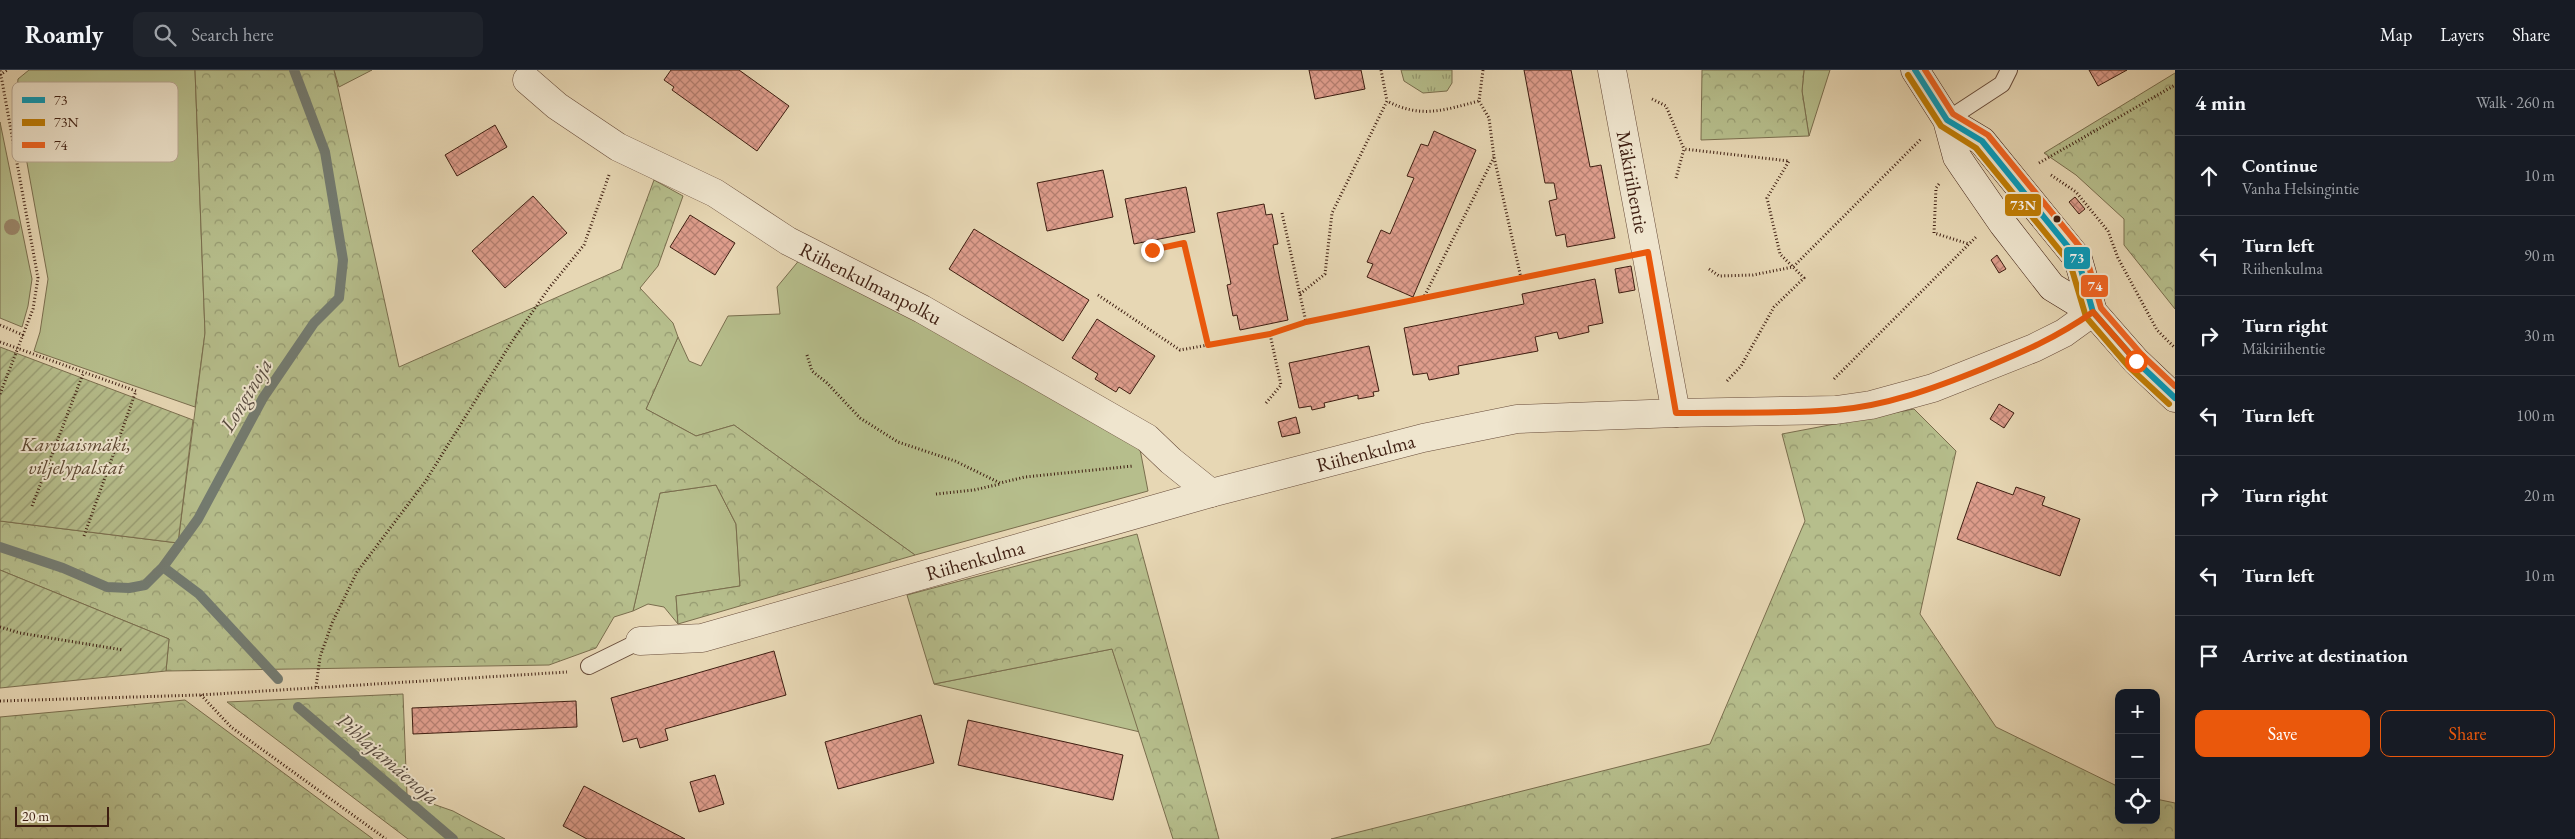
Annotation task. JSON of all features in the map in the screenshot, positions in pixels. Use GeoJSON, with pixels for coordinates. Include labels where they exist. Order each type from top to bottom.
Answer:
{"type":"FeatureCollection","features":[{"type":"Feature","properties":{"kind":"street","name":"Mäkiriihentie"},"geometry":{"type":"LineString","coordinates":[[1612,70],[1648,252],[1676,413]]}},
{"type":"Feature","properties":{"kind":"street"},"geometry":{"type":"LineString","coordinates":[[1915,70],[1946,120],[1958,157],[2003,224],[2052,287],[2093,312],[2136,361],[2175,398]]}},
{"type":"Feature","properties":{"kind":"street","name":"Riihenkulmanpolku"},"geometry":{"type":"LineString","coordinates":[[527,80],[557,106],[618,147],[715,193],[788,241],[922,309],[1147,438],[1171,461],[1211,493]]}},
{"type":"Feature","properties":{"kind":"street"},"geometry":{"type":"LineString","coordinates":[[1946,120],[1982,141],[2078,260],[2093,312]]}},
{"type":"Feature","properties":{"kind":"street","name":"Riihenkulma"},"geometry":{"type":"LineString","coordinates":[[640,641],[702,638],[1211,493],[1423,438],[1516,419],[1836,410],[1871,405],[1933,388],[2057,337],[2093,312]]}},
{"type":"Feature","properties":{"kind":"lane"},"geometry":{"type":"LineString","coordinates":[[1946,120],[2002,84],[2009,70]]}},
{"type":"Feature","properties":{"kind":"lane"},"geometry":{"type":"LineString","coordinates":[[589,666],[640,641]]}},
{"type":"Feature","properties":{"kind":"path"},"geometry":{"type":"LineString","coordinates":[[0,70],[12,139]]}},
{"type":"Feature","properties":{"kind":"path"},"geometry":{"type":"LineString","coordinates":[[0,75],[7,70]]}},
{"type":"Feature","properties":{"kind":"path"},"geometry":{"type":"LineString","coordinates":[[1300,294],[1325,274],[1332,213],[1387,100],[1381,70]]}},
{"type":"Feature","properties":{"kind":"path"},"geometry":{"type":"LineString","coordinates":[[1483,70],[1479,100],[1489,118],[1494,157],[1521,278]]}},
{"type":"Feature","properties":{"kind":"path"},"geometry":{"type":"LineString","coordinates":[[2042,169],[2036,165],[2175,85]]}},
{"type":"Feature","properties":{"kind":"path"},"geometry":{"type":"LineString","coordinates":[[1652,99],[1666,106],[1684,149],[1676,178]]}},
{"type":"Feature","properties":{"kind":"path"},"geometry":{"type":"LineString","coordinates":[[1387,100],[1403,109],[1434,113],[1479,100]]}},
{"type":"Feature","properties":{"kind":"path"},"geometry":{"type":"LineString","coordinates":[[1710,269],[1719,276],[1753,275],[1793,267],[1925,135],[1946,120]]}},
{"type":"Feature","properties":{"kind":"path"},"geometry":{"type":"LineString","coordinates":[[316,688],[320,656],[332,624],[357,572],[425,482],[512,343],[549,288],[584,245],[618,147]]}},
{"type":"Feature","properties":{"kind":"path"},"geometry":{"type":"LineString","coordinates":[[1684,149],[1789,161],[1767,198],[1780,254],[1804,278],[1774,307],[1740,366],[1723,385]]}},
{"type":"Feature","properties":{"kind":"path"},"geometry":{"type":"LineString","coordinates":[[1423,299],[1494,157]]}},
{"type":"Feature","properties":{"kind":"path"},"geometry":{"type":"LineString","coordinates":[[0,394],[25,336],[34,309],[38,278],[16,162]]}},
{"type":"Feature","properties":{"kind":"path"},"geometry":{"type":"LineString","coordinates":[[2047,173],[2076,192],[2108,231],[2118,258],[2157,330],[2175,348]]}},
{"type":"Feature","properties":{"kind":"path"},"geometry":{"type":"LineString","coordinates":[[1947,188],[1941,180],[1936,188],[1934,233],[1969,244]]}},
{"type":"Feature","properties":{"kind":"path"},"geometry":{"type":"LineString","coordinates":[[1282,213],[1306,322]]}},
{"type":"Feature","properties":{"kind":"path"},"geometry":{"type":"LineString","coordinates":[[1802,411],[1978,235]]}},
{"type":"Feature","properties":{"kind":"path"},"geometry":{"type":"LineString","coordinates":[[1152,250],[1184,243],[1208,345]]}},
{"type":"Feature","properties":{"kind":"path"},"geometry":{"type":"LineString","coordinates":[[1098,295],[1180,350],[1270,334],[1306,322],[1648,252]]}},
{"type":"Feature","properties":{"kind":"path"},"geometry":{"type":"LineString","coordinates":[[0,325],[25,336]]}},
{"type":"Feature","properties":{"kind":"path"},"geometry":{"type":"LineString","coordinates":[[1266,403],[1281,385],[1270,334]]}},
{"type":"Feature","properties":{"kind":"path"},"geometry":{"type":"LineString","coordinates":[[0,342],[83,374],[136,391],[84,536]]}},
{"type":"Feature","properties":{"kind":"path"},"geometry":{"type":"LineString","coordinates":[[807,355],[812,371],[827,383],[860,418],[898,442],[955,461],[1000,484]]}},
{"type":"Feature","properties":{"kind":"path"},"geometry":{"type":"LineString","coordinates":[[32,506],[83,374]]}},
{"type":"Feature","properties":{"kind":"path"},"geometry":{"type":"LineString","coordinates":[[936,494],[974,490],[1025,477],[1171,461]]}},
{"type":"Feature","properties":{"kind":"path"},"geometry":{"type":"LineString","coordinates":[[0,627],[20,634],[123,650]]}},
{"type":"Feature","properties":{"kind":"path"},"geometry":{"type":"LineString","coordinates":[[0,702],[200,695],[316,688],[572,671],[589,666]]}},
{"type":"Feature","properties":{"kind":"path"},"geometry":{"type":"LineString","coordinates":[[200,695],[231,727],[386,839]]}},
{"type":"Feature","properties":{"kind":"green space"},"geometry":{"type":"Polygon","coordinates":[[[29,70],[195,70],[205,333],[195,407],[34,351],[40,332],[48,279],[27,162],[178,162],[178,82],[18,82],[18,79],[29,70]]]}},
{"type":"Feature","properties":{"kind":"green space"},"geometry":{"type":"Polygon","coordinates":[[[195,70],[334,70],[399,367],[621,269],[654,180],[683,196],[658,266],[640,288],[673,323],[678,337],[646,409],[696,436],[734,425],[915,555],[678,624],[676,596],[740,586],[736,524],[716,485],[660,493],[633,611],[614,617],[596,648],[549,665],[166,671],[169,639],[0,570],[0,521],[178,543],[205,333],[195,70]]]}},
{"type":"Feature","properties":{"kind":"green space"},"geometry":{"type":"Polygon","coordinates":[[[334,70],[372,70],[339,87],[334,70]]]}},
{"type":"Feature","properties":{"kind":"green space"},"geometry":{"type":"Polygon","coordinates":[[[1401,70],[1452,70],[1452,83],[1447,91],[1423,93],[1404,81],[1401,70]]]}},
{"type":"Feature","properties":{"kind":"green space"},"geometry":{"type":"Polygon","coordinates":[[[1702,70],[1804,70],[1802,91],[1809,136],[1701,140],[1702,70]]]}},
{"type":"Feature","properties":{"kind":"green space"},"geometry":{"type":"Polygon","coordinates":[[[1804,70],[1830,70],[1809,136],[1802,91],[1804,70]]]}},
{"type":"Feature","properties":{"kind":"green space"},"geometry":{"type":"Polygon","coordinates":[[[2175,73],[2175,309],[2124,245],[2124,219],[2076,175],[2044,153],[2175,73]]]}},
{"type":"Feature","properties":{"kind":"green space"},"geometry":{"type":"Polygon","coordinates":[[[0,122],[32,279],[28,306],[22,327],[0,318],[0,122]]]}},
{"type":"Feature","properties":{"kind":"green space"},"geometry":{"type":"Polygon","coordinates":[[[801,258],[1139,444],[1148,491],[915,555],[734,425],[696,436],[646,409],[678,337],[689,361],[701,366],[728,316],[780,314],[777,287],[801,258]]]}},
{"type":"Feature","properties":{"kind":"green space","name":"Karviaismäki, viljelypalstat"},"geometry":{"type":"Polygon","coordinates":[[[0,347],[193,420],[178,543],[0,521],[0,347]]]}},
{"type":"Feature","properties":{"kind":"green space"},"geometry":{"type":"Polygon","coordinates":[[[1914,409],[1956,451],[1920,614],[1996,727],[2115,785],[2115,824],[2160,824],[2160,800],[2175,803],[2175,839],[1331,839],[1710,744],[1805,521],[1782,434],[1914,409]]]}},
{"type":"Feature","properties":{"kind":"green space"},"geometry":{"type":"Polygon","coordinates":[[[716,485],[736,524],[740,586],[676,596],[678,624],[664,607],[648,604],[633,611],[660,493],[716,485]]]}},
{"type":"Feature","properties":{"kind":"green space"},"geometry":{"type":"Polygon","coordinates":[[[1137,534],[1219,839],[1173,839],[1112,649],[934,684],[907,595],[1137,534]]]}},
{"type":"Feature","properties":{"kind":"green space"},"geometry":{"type":"Polygon","coordinates":[[[0,570],[169,639],[166,671],[0,688],[0,570]]]}},
{"type":"Feature","properties":{"kind":"green space"},"geometry":{"type":"Polygon","coordinates":[[[1112,649],[1140,732],[934,684],[1112,649]]]}},
{"type":"Feature","properties":{"kind":"green space"},"geometry":{"type":"Polygon","coordinates":[[[403,694],[407,795],[453,811],[505,839],[408,839],[227,702],[403,694]]]}},
{"type":"Feature","properties":{"kind":"green space"},"geometry":{"type":"Polygon","coordinates":[[[185,700],[373,839],[0,839],[0,717],[185,700]]]}},
{"type":"Feature","properties":{"kind":"building"},"geometry":{"type":"Polygon","coordinates":[[[671,70],[739,70],[789,106],[757,151],[672,90],[674,87],[664,80],[671,70]]]}},
{"type":"Feature","properties":{"kind":"building"},"geometry":{"type":"Polygon","coordinates":[[[1309,70],[1361,70],[1365,89],[1315,99],[1309,70]]]}},
{"type":"Feature","properties":{"kind":"building"},"geometry":{"type":"Polygon","coordinates":[[[1524,70],[1571,70],[1590,167],[1601,165],[1615,238],[1567,247],[1565,234],[1556,236],[1549,201],[1557,199],[1554,183],[1545,183],[1524,70]]]}},
{"type":"Feature","properties":{"kind":"building"},"geometry":{"type":"Polygon","coordinates":[[[2089,70],[2127,70],[2098,86],[2089,70]]]}},
{"type":"Feature","properties":{"kind":"building"},"geometry":{"type":"Polygon","coordinates":[[[495,125],[507,147],[457,176],[445,155],[495,125]]]}},
{"type":"Feature","properties":{"kind":"building"},"geometry":{"type":"Polygon","coordinates":[[[1434,131],[1476,150],[1413,297],[1367,277],[1373,264],[1367,262],[1381,230],[1390,234],[1414,178],[1407,176],[1421,144],[1428,146],[1434,131]]]}},
{"type":"Feature","properties":{"kind":"building"},"geometry":{"type":"Polygon","coordinates":[[[1103,170],[1113,217],[1047,231],[1037,183],[1103,170]]]}},
{"type":"Feature","properties":{"kind":"building"},"geometry":{"type":"Polygon","coordinates":[[[1186,187],[1195,232],[1134,244],[1125,199],[1186,187]]]}},
{"type":"Feature","properties":{"kind":"building"},"geometry":{"type":"Polygon","coordinates":[[[533,196],[567,233],[505,288],[472,251],[533,196]]]}},
{"type":"Feature","properties":{"kind":"building"},"geometry":{"type":"Polygon","coordinates":[[[2075,197],[2085,209],[2079,214],[2069,202],[2075,197]]]}},
{"type":"Feature","properties":{"kind":"building"},"geometry":{"type":"Polygon","coordinates":[[[1264,204],[1266,215],[1272,214],[1278,244],[1273,245],[1288,320],[1240,330],[1237,315],[1233,316],[1227,285],[1231,284],[1217,213],[1264,204]]]}},
{"type":"Feature","properties":{"kind":"building"},"geometry":{"type":"Polygon","coordinates":[[[690,215],[735,243],[715,275],[670,247],[690,215]]]}},
{"type":"Feature","properties":{"kind":"building"},"geometry":{"type":"Polygon","coordinates":[[[974,229],[1089,300],[1063,341],[949,269],[974,229]]]}},
{"type":"Feature","properties":{"kind":"building"},"geometry":{"type":"Polygon","coordinates":[[[1997,255],[2006,269],[1999,273],[1991,260],[1997,255]]]}},
{"type":"Feature","properties":{"kind":"building"},"geometry":{"type":"Polygon","coordinates":[[[1631,266],[1635,290],[1619,293],[1615,269],[1631,266]]]}},
{"type":"Feature","properties":{"kind":"building"},"geometry":{"type":"Polygon","coordinates":[[[1595,279],[1603,323],[1588,326],[1589,332],[1559,339],[1557,332],[1535,337],[1538,351],[1458,366],[1459,374],[1429,380],[1427,373],[1413,375],[1404,328],[1524,304],[1522,294],[1595,279]]]}},
{"type":"Feature","properties":{"kind":"building"},"geometry":{"type":"Polygon","coordinates":[[[1097,319],[1155,356],[1130,394],[1119,387],[1116,392],[1095,379],[1098,374],[1072,358],[1097,319]]]}},
{"type":"Feature","properties":{"kind":"building"},"geometry":{"type":"Polygon","coordinates":[[[1369,346],[1379,391],[1373,392],[1374,396],[1358,399],[1358,395],[1324,403],[1325,407],[1312,410],[1311,406],[1299,408],[1289,363],[1369,346]]]}},
{"type":"Feature","properties":{"kind":"building"},"geometry":{"type":"Polygon","coordinates":[[[1999,404],[2014,413],[2004,428],[1990,419],[1999,404]]]}},
{"type":"Feature","properties":{"kind":"building"},"geometry":{"type":"Polygon","coordinates":[[[1296,417],[1300,433],[1282,437],[1278,422],[1296,417]]]}},
{"type":"Feature","properties":{"kind":"building"},"geometry":{"type":"Polygon","coordinates":[[[1977,482],[2013,495],[2016,487],[2045,497],[2042,505],[2080,519],[2060,576],[1957,539],[1977,482]]]}},
{"type":"Feature","properties":{"kind":"building"},"geometry":{"type":"Polygon","coordinates":[[[774,651],[786,695],[665,729],[668,740],[640,748],[637,738],[623,742],[611,698],[774,651]]]}},
{"type":"Feature","properties":{"kind":"building"},"geometry":{"type":"Polygon","coordinates":[[[576,701],[577,727],[413,734],[412,708],[576,701]]]}},
{"type":"Feature","properties":{"kind":"building"},"geometry":{"type":"Polygon","coordinates":[[[921,715],[934,763],[838,789],[825,742],[921,715]]]}},
{"type":"Feature","properties":{"kind":"building"},"geometry":{"type":"Polygon","coordinates":[[[968,720],[1123,755],[1113,800],[958,765],[968,720]]]}},
{"type":"Feature","properties":{"kind":"building"},"geometry":{"type":"Polygon","coordinates":[[[715,775],[724,804],[699,812],[690,782],[715,775]]]}},
{"type":"Feature","properties":{"kind":"building"},"geometry":{"type":"Polygon","coordinates":[[[584,786],[685,839],[587,839],[563,826],[584,786]]]}},
{"type":"Feature","properties":{"kind":"waterway","name":"Longinoja"},"geometry":{"type":"LineString","coordinates":[[0,547],[63,568],[107,587],[129,588],[145,585],[163,567],[198,519],[263,398],[314,323],[339,298],[343,260],[325,152],[294,70]]}},
{"type":"Feature","properties":{"kind":"waterway","name":"Pihlajamäenoja"},"geometry":{"type":"LineString","coordinates":[[163,567],[199,594],[278,679]]}},
{"type":"Feature","properties":{"kind":"waterway","name":"Pihlajamäenoja"},"geometry":{"type":"LineString","coordinates":[[298,707],[453,839]]}},
{"type":"Feature","properties":{"kind":"transit line","name":"73"},"geometry":{"type":"LineString","coordinates":[[1915,70],[1947,120],[1982,141],[2078,259],[2093,312],[2136,361],[2175,398]]}},
{"type":"Feature","properties":{"kind":"transit line","name":"74"},"geometry":{"type":"LineString","coordinates":[[1925,70],[1953,114],[1988,135],[2085,253],[2101,308],[2142,355],[2175,386]]}},
{"type":"Feature","properties":{"kind":"transit line","name":"73N"},"geometry":{"type":"LineString","coordinates":[[1908,75],[1941,126],[1976,148],[2070,263],[2086,317],[2129,367],[2169,404]]}},
{"type":"Feature","properties":{"kind":"route"},"geometry":{"type":"LineString","coordinates":[[1152,250],[1184,243],[1208,345],[1270,334],[1306,322],[1648,252],[1676,413],[1836,410],[1871,405],[1933,388],[2034,348],[2064,333],[2093,312],[2136,361]]}}]}
